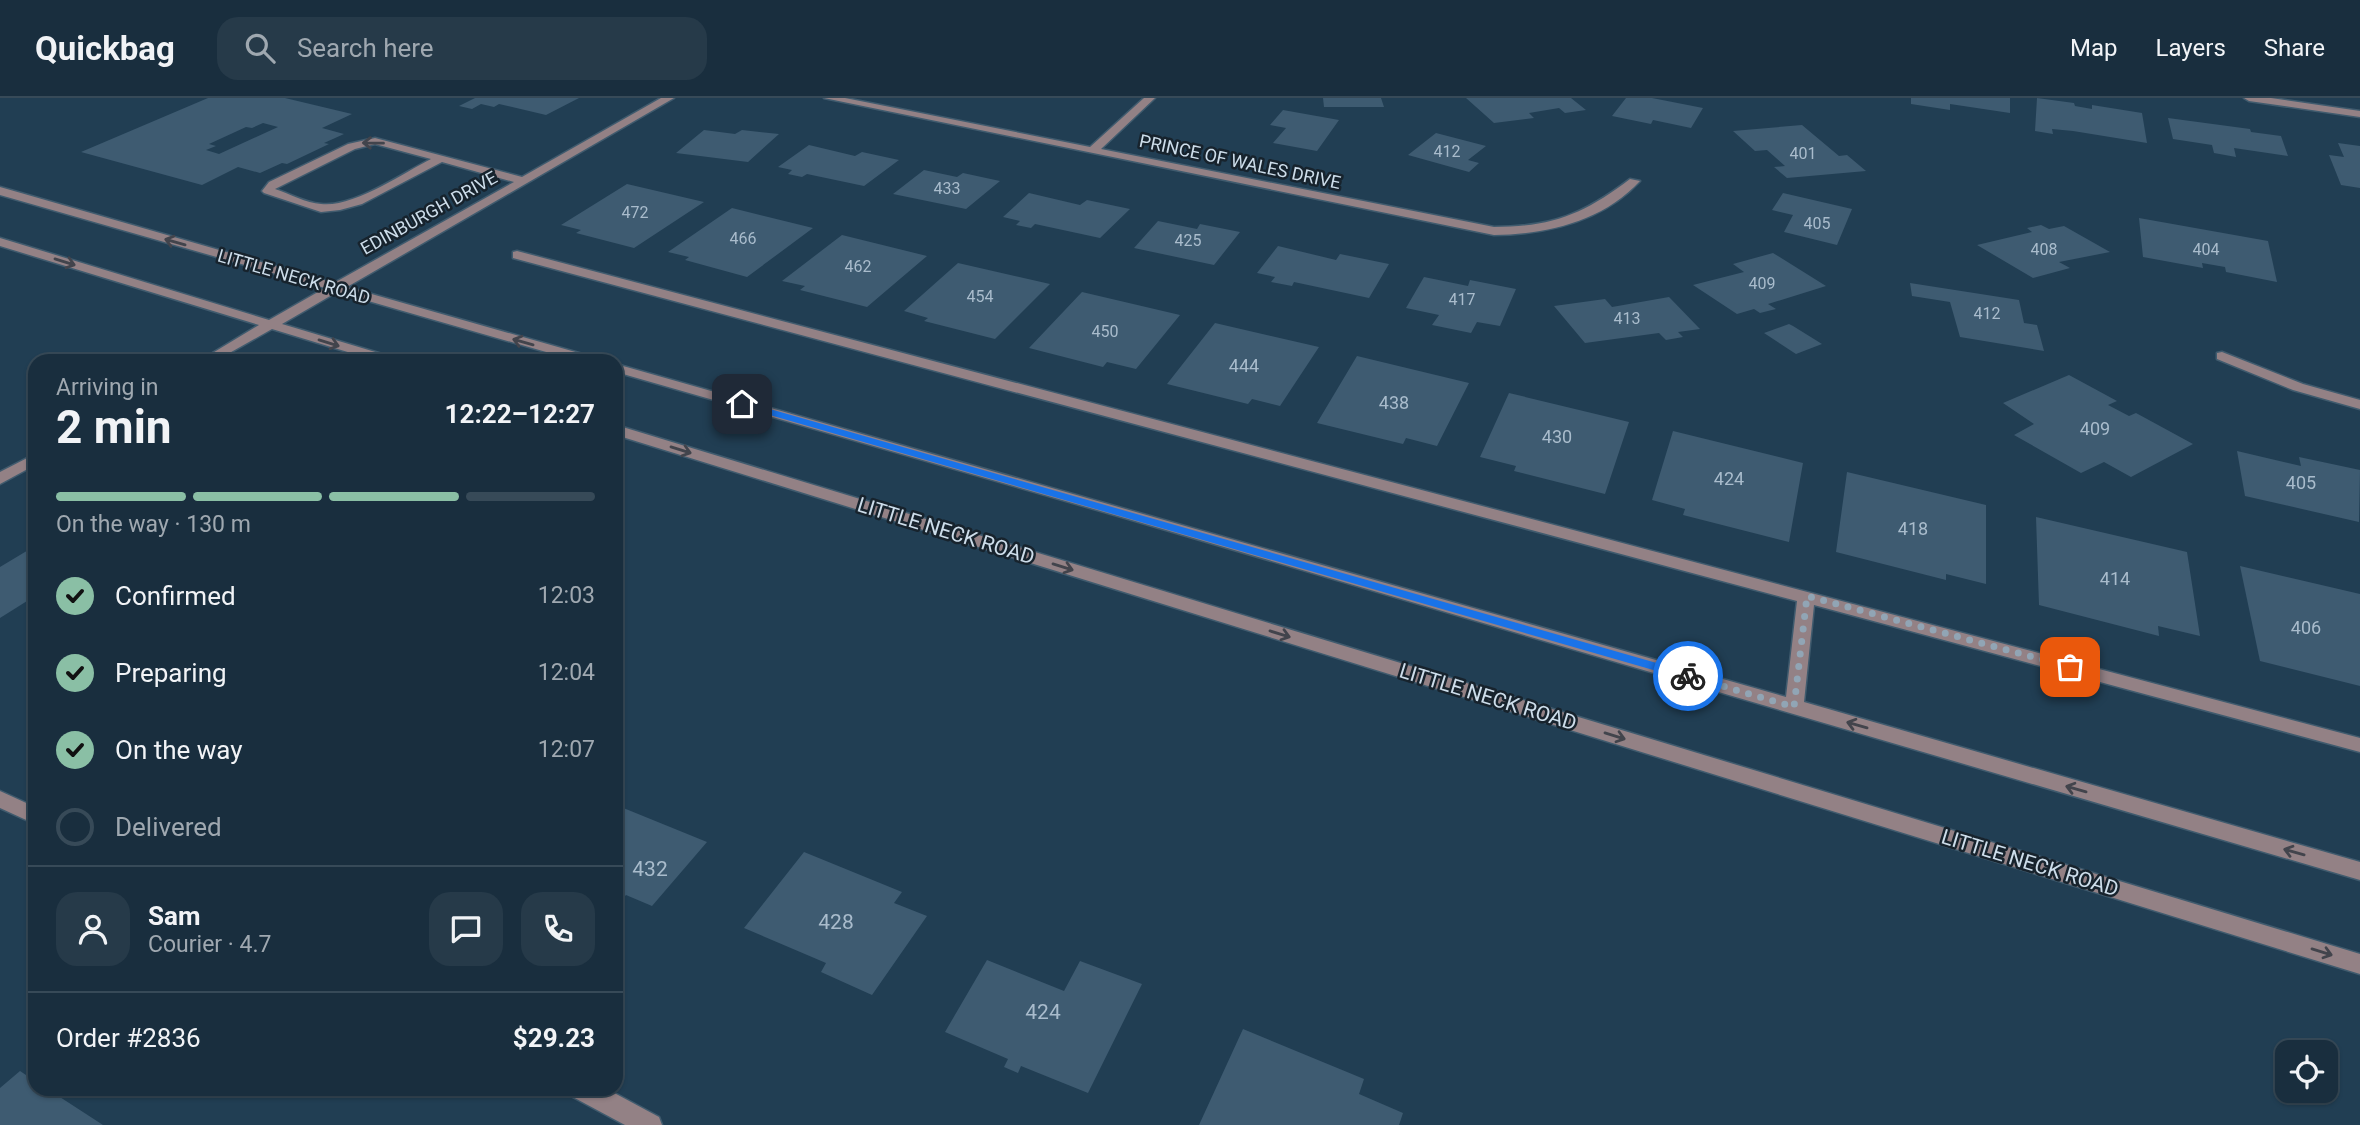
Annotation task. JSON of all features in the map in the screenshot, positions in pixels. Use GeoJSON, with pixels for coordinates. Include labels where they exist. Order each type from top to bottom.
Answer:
{"type":"FeatureCollection","features":[{"type":"Feature","properties":{"kind":"street","name":"EDINBURGH DRIVE"},"geometry":{"type":"LineString","coordinates":[[219,354],[669,98]]}},
{"type":"Feature","properties":{"kind":"street","name":"PRINCE OF WALES DRIVE"},"geometry":{"type":"LineString","coordinates":[[829,98],[1494,231],[1525,232],[1554,228],[1608,202],[1634,181]]}},
{"type":"Feature","properties":{"kind":"street"},"geometry":{"type":"LineString","coordinates":[[1093,150],[1150,98]]}},
{"type":"Feature","properties":{"kind":"street"},"geometry":{"type":"LineString","coordinates":[[2249,98],[2360,114]]}},
{"type":"Feature","properties":{"kind":"street"},"geometry":{"type":"LineString","coordinates":[[438,160],[358,201],[340,205],[321,208],[268,191],[273,184],[366,141],[424,152],[438,160],[526,181]]}},
{"type":"Feature","properties":{"kind":"street","name":"LITTLE NECK ROAD"},"geometry":{"type":"LineString","coordinates":[[0,191],[567,354]]}},
{"type":"Feature","properties":{"kind":"street"},"geometry":{"type":"LineString","coordinates":[[0,242],[367,354]]}},
{"type":"Feature","properties":{"kind":"street"},"geometry":{"type":"LineString","coordinates":[[517,255],[914,363],[1807,596],[2360,745]]}},
{"type":"Feature","properties":{"kind":"street"},"geometry":{"type":"LineString","coordinates":[[2222,356],[2298,387],[2360,405]]}},
{"type":"Feature","properties":{"kind":"street"},"geometry":{"type":"LineString","coordinates":[[623,370],[1118,510],[2360,871]]}},
{"type":"Feature","properties":{"kind":"street","name":"LITTLE NECK ROAD"},"geometry":{"type":"LineString","coordinates":[[623,432],[2360,964]]}},
{"type":"Feature","properties":{"kind":"street"},"geometry":{"type":"LineString","coordinates":[[0,480],[28,464]]}},
{"type":"Feature","properties":{"kind":"street"},"geometry":{"type":"LineString","coordinates":[[1794,707],[1807,596]]}},
{"type":"Feature","properties":{"kind":"street"},"geometry":{"type":"LineString","coordinates":[[0,799],[28,813]]}},
{"type":"Feature","properties":{"kind":"street"},"geometry":{"type":"LineString","coordinates":[[595,1096],[650,1125]]}},
{"type":"Feature","properties":{"kind":"building"},"geometry":{"type":"Polygon","coordinates":[[[208,98],[285,98],[352,114],[322,128],[344,134],[287,164],[282,163],[260,173],[238,167],[202,185],[81,152],[208,98]],[[263,123],[252,128],[246,127],[209,144],[216,146],[206,150],[219,154],[278,127],[263,123]]]}},
{"type":"Feature","properties":{"kind":"building"},"geometry":{"type":"Polygon","coordinates":[[[475,98],[579,98],[546,115],[499,104],[494,107],[481,104],[472,109],[459,106],[475,98]]]}},
{"type":"Feature","properties":{"kind":"building"},"geometry":{"type":"Polygon","coordinates":[[[1323,98],[1381,98],[1384,107],[1324,107],[1323,98]]]}},
{"type":"Feature","properties":{"kind":"building"},"geometry":{"type":"Polygon","coordinates":[[[1466,98],[1571,98],[1586,110],[1565,113],[1559,108],[1529,113],[1534,118],[1494,123],[1466,98]]]}},
{"type":"Feature","properties":{"kind":"building"},"geometry":{"type":"Polygon","coordinates":[[[1626,98],[1652,98],[1703,108],[1691,128],[1653,120],[1651,124],[1612,116],[1626,98]]]}},
{"type":"Feature","properties":{"kind":"building"},"geometry":{"type":"Polygon","coordinates":[[[1911,98],[2010,98],[2010,113],[1950,104],[1950,110],[1911,104],[1911,98]]]}},
{"type":"Feature","properties":{"kind":"building"},"geometry":{"type":"Polygon","coordinates":[[[2037,98],[2074,103],[2075,106],[2092,109],[2092,105],[2142,113],[2147,143],[2073,131],[2052,129],[2053,134],[2035,131],[2037,98]]]}},
{"type":"Feature","properties":{"kind":"building"},"geometry":{"type":"Polygon","coordinates":[[[1283,110],[1339,120],[1317,151],[1273,143],[1286,128],[1270,125],[1283,110]]]}},
{"type":"Feature","properties":{"kind":"building"},"geometry":{"type":"Polygon","coordinates":[[[2168,118],[2281,136],[2288,156],[2234,148],[2236,157],[2214,153],[2212,145],[2173,139],[2168,118]]]}},
{"type":"Feature","properties":{"kind":"building"},"geometry":{"type":"Polygon","coordinates":[[[1802,125],[1839,156],[1847,155],[1866,171],[1787,178],[1774,167],[1785,166],[1767,150],[1755,151],[1733,131],[1802,125]]]}},
{"type":"Feature","properties":{"kind":"building"},"geometry":{"type":"Polygon","coordinates":[[[704,130],[735,134],[742,130],[779,134],[748,162],[676,153],[704,130]]]}},
{"type":"Feature","properties":{"kind":"building"},"geometry":{"type":"Polygon","coordinates":[[[1436,133],[1486,146],[1468,160],[1479,163],[1469,172],[1408,155],[1436,133]]]}},
{"type":"Feature","properties":{"kind":"building"},"geometry":{"type":"Polygon","coordinates":[[[2338,143],[2360,146],[2360,188],[2341,185],[2329,155],[2344,157],[2338,143]]]}},
{"type":"Feature","properties":{"kind":"building"},"geometry":{"type":"Polygon","coordinates":[[[809,145],[855,156],[862,152],[899,160],[864,186],[807,174],[802,177],[788,174],[792,170],[778,167],[809,145]]]}},
{"type":"Feature","properties":{"kind":"building"},"geometry":{"type":"Polygon","coordinates":[[[924,170],[957,177],[963,173],[1000,181],[966,209],[893,194],[924,170]]]}},
{"type":"Feature","properties":{"kind":"building"},"geometry":{"type":"Polygon","coordinates":[[[627,184],[704,202],[634,248],[576,233],[581,230],[561,225],[627,184]]]}},
{"type":"Feature","properties":{"kind":"building"},"geometry":{"type":"Polygon","coordinates":[[[1029,193],[1080,205],[1087,200],[1130,209],[1100,238],[1035,224],[1031,228],[1016,225],[1020,221],[1003,217],[1029,193]]]}},
{"type":"Feature","properties":{"kind":"building"},"geometry":{"type":"Polygon","coordinates":[[[1783,193],[1852,209],[1837,245],[1784,232],[1793,215],[1772,210],[1783,193]]]}},
{"type":"Feature","properties":{"kind":"building"},"geometry":{"type":"Polygon","coordinates":[[[732,208],[813,228],[747,277],[685,260],[689,257],[668,252],[732,208]]]}},
{"type":"Feature","properties":{"kind":"building"},"geometry":{"type":"Polygon","coordinates":[[[2139,218],[2268,241],[2277,282],[2226,272],[2225,267],[2202,263],[2203,268],[2143,257],[2139,218]]]}},
{"type":"Feature","properties":{"kind":"building"},"geometry":{"type":"Polygon","coordinates":[[[1158,221],[1197,229],[1200,224],[1240,232],[1214,265],[1134,248],[1158,221]]]}},
{"type":"Feature","properties":{"kind":"building"},"geometry":{"type":"Polygon","coordinates":[[[2041,225],[2049,229],[2064,226],[2110,252],[2059,262],[2070,268],[2033,278],[1977,245],[2032,232],[2027,228],[2041,225]]]}},
{"type":"Feature","properties":{"kind":"building"},"geometry":{"type":"Polygon","coordinates":[[[842,235],[927,256],[867,307],[800,290],[805,286],[782,281],[842,235]]]}},
{"type":"Feature","properties":{"kind":"building"},"geometry":{"type":"Polygon","coordinates":[[[1278,246],[1336,260],[1340,254],[1389,264],[1369,298],[1294,282],[1292,286],[1271,282],[1275,277],[1257,273],[1278,246]]]}},
{"type":"Feature","properties":{"kind":"building"},"geometry":{"type":"Polygon","coordinates":[[[1773,253],[1826,286],[1768,304],[1776,309],[1760,313],[1754,309],[1737,314],[1693,285],[1744,272],[1733,264],[1773,253]]]}},
{"type":"Feature","properties":{"kind":"building"},"geometry":{"type":"Polygon","coordinates":[[[958,263],[1050,284],[995,339],[924,321],[928,318],[904,311],[958,263]]]}},
{"type":"Feature","properties":{"kind":"building"},"geometry":{"type":"Polygon","coordinates":[[[1424,277],[1468,286],[1470,280],[1516,289],[1500,326],[1477,322],[1471,333],[1432,325],[1439,315],[1406,308],[1424,277]]]}},
{"type":"Feature","properties":{"kind":"building"},"geometry":{"type":"Polygon","coordinates":[[[1910,283],[2019,300],[2024,323],[2037,325],[2044,351],[1960,337],[1950,302],[1912,296],[1910,283]]]}},
{"type":"Feature","properties":{"kind":"building"},"geometry":{"type":"Polygon","coordinates":[[[1082,292],[1180,315],[1136,369],[1107,362],[1103,367],[1029,348],[1082,292]]]}},
{"type":"Feature","properties":{"kind":"building"},"geometry":{"type":"Polygon","coordinates":[[[1669,297],[1700,329],[1678,332],[1683,337],[1666,340],[1659,333],[1585,343],[1554,306],[1605,299],[1612,307],[1669,297]]]}},
{"type":"Feature","properties":{"kind":"building"},"geometry":{"type":"Polygon","coordinates":[[[1215,323],[1319,347],[1280,406],[1252,399],[1248,404],[1167,384],[1215,323]]]}},
{"type":"Feature","properties":{"kind":"building"},"geometry":{"type":"Polygon","coordinates":[[[1789,324],[1822,344],[1796,354],[1764,333],[1789,324]]]}},
{"type":"Feature","properties":{"kind":"building"},"geometry":{"type":"Polygon","coordinates":[[[1357,356],[1469,383],[1437,446],[1406,438],[1403,444],[1317,423],[1357,356]]]}},
{"type":"Feature","properties":{"kind":"building"},"geometry":{"type":"Polygon","coordinates":[[[2069,375],[2117,401],[2108,405],[2129,416],[2136,413],[2193,444],[2131,477],[2104,462],[2081,473],[2014,435],[2034,424],[2003,403],[2069,375]]]}},
{"type":"Feature","properties":{"kind":"building"},"geometry":{"type":"Polygon","coordinates":[[[1509,393],[1629,422],[1605,494],[1514,471],[1516,466],[1480,457],[1509,393]]]}},
{"type":"Feature","properties":{"kind":"building"},"geometry":{"type":"Polygon","coordinates":[[[1673,431],[1803,463],[1789,542],[1683,515],[1685,509],[1652,500],[1673,431]]]}},
{"type":"Feature","properties":{"kind":"building"},"geometry":{"type":"Polygon","coordinates":[[[2237,451],[2301,466],[2299,457],[2360,470],[2359,522],[2245,496],[2237,451]]]}},
{"type":"Feature","properties":{"kind":"building"},"geometry":{"type":"Polygon","coordinates":[[[1847,472],[1986,505],[1986,584],[1946,574],[1946,580],[1836,552],[1847,472]]]}},
{"type":"Feature","properties":{"kind":"building"},"geometry":{"type":"Polygon","coordinates":[[[2036,517],[2187,552],[2200,636],[2158,626],[2159,636],[2039,605],[2036,517]]]}},
{"type":"Feature","properties":{"kind":"building"},"geometry":{"type":"Polygon","coordinates":[[[28,550],[28,600],[0,618],[0,567],[28,550]]]}},
{"type":"Feature","properties":{"kind":"building"},"geometry":{"type":"Polygon","coordinates":[[[2240,566],[2360,594],[2360,686],[2260,661],[2240,566]]]}},
{"type":"Feature","properties":{"kind":"building"},"geometry":{"type":"Polygon","coordinates":[[[623,808],[707,842],[652,906],[626,895],[623,898],[623,808]]]}},
{"type":"Feature","properties":{"kind":"building"},"geometry":{"type":"Polygon","coordinates":[[[804,852],[902,892],[894,903],[927,916],[872,995],[821,972],[826,963],[744,928],[804,852]]]}},
{"type":"Feature","properties":{"kind":"building"},"geometry":{"type":"Polygon","coordinates":[[[987,960],[1064,991],[1080,961],[1142,984],[1088,1093],[1021,1066],[1018,1073],[1004,1067],[1008,1059],[945,1032],[987,960]]]}},
{"type":"Feature","properties":{"kind":"building"},"geometry":{"type":"Polygon","coordinates":[[[1243,1029],[1364,1079],[1359,1094],[1403,1113],[1399,1125],[1199,1125],[1243,1029]]]}},
{"type":"Feature","properties":{"kind":"building"},"geometry":{"type":"Polygon","coordinates":[[[20,1071],[28,1076],[28,1096],[58,1096],[103,1125],[0,1125],[0,1088],[20,1071]]]}},
{"type":"Feature","properties":{"kind":"way so far"},"geometry":{"type":"LineString","coordinates":[[1688,676],[1794,707],[1807,596],[2070,667]]}},
{"type":"Feature","properties":{"kind":"route"},"geometry":{"type":"LineString","coordinates":[[742,404],[1688,676]]}}]}
